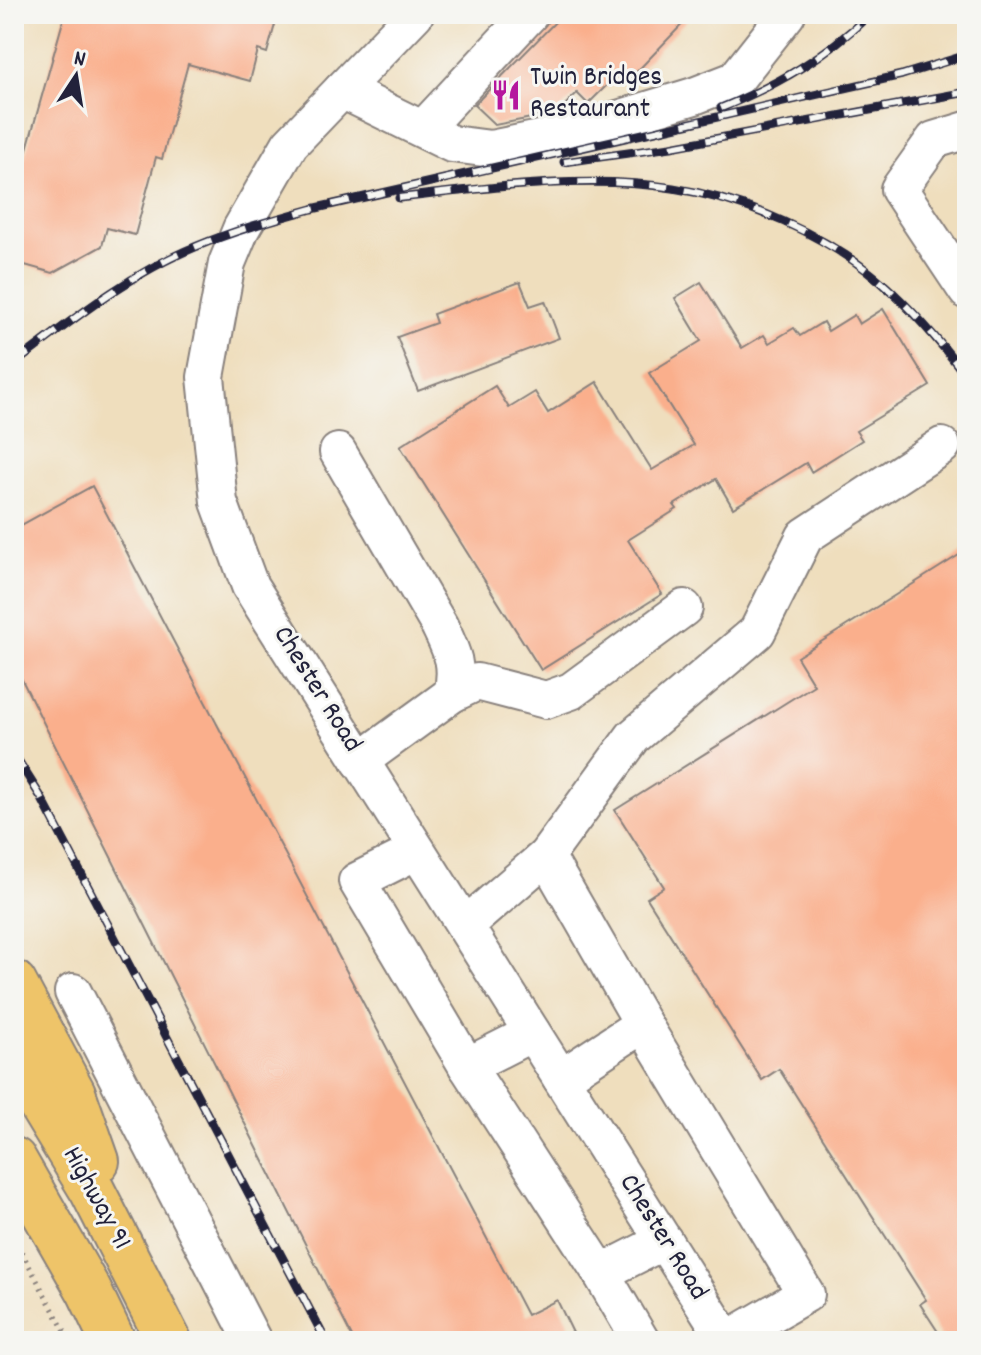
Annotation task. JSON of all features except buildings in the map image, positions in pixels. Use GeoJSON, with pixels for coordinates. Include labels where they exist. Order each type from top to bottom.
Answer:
{"type":"FeatureCollection","features":[{"type":"Feature","properties":{"kind":"highway"},"geometry":{"type":"LineString","coordinates":[[14,983],[73,1093],[134,1269]]}},
{"type":"Feature","properties":{"kind":"highway","name":"Highway 91"},"geometry":{"type":"LineString","coordinates":[[14,1061],[92,1190],[169,1341]]}},
{"type":"Feature","properties":{"kind":"highway"},"geometry":{"type":"LineString","coordinates":[[14,1160],[89,1291]]}},
{"type":"Feature","properties":{"kind":"highway"},"geometry":{"type":"LineString","coordinates":[[14,1187],[89,1291]]}},
{"type":"Feature","properties":{"kind":"highway","name":"Highway 91"},"geometry":{"type":"LineString","coordinates":[[89,1291],[113,1341]]}},
{"type":"Feature","properties":{"kind":"street","name":"Chester Road"},"geometry":{"type":"LineString","coordinates":[[415,14],[290,144],[241,229],[227,263],[206,377],[219,502],[250,586],[726,1341]]}},
{"type":"Feature","properties":{"kind":"street"},"geometry":{"type":"LineString","coordinates":[[423,129],[530,14]]}},
{"type":"Feature","properties":{"kind":"street"},"geometry":{"type":"LineString","coordinates":[[342,90],[452,144],[491,149],[579,131],[694,96],[735,80],[787,14]]}},
{"type":"Feature","properties":{"kind":"street"},"geometry":{"type":"LineString","coordinates":[[965,133],[934,140],[899,189],[967,291]]}},
{"type":"Feature","properties":{"kind":"street"},"geometry":{"type":"LineString","coordinates":[[465,926],[546,856],[633,737],[757,632],[805,536],[942,446]]}},
{"type":"Feature","properties":{"kind":"street"},"geometry":{"type":"LineString","coordinates":[[338,452],[445,637],[457,671],[452,694]]}},
{"type":"Feature","properties":{"kind":"street"},"geometry":{"type":"LineString","coordinates":[[360,761],[452,694],[477,682],[546,700],[571,691],[684,608]]}},
{"type":"Feature","properties":{"kind":"street"},"geometry":{"type":"LineString","coordinates":[[417,851],[357,881],[467,1066],[601,1273],[641,1341]]}},
{"type":"Feature","properties":{"kind":"street"},"geometry":{"type":"LineString","coordinates":[[546,856],[806,1294],[726,1341]]}},
{"type":"Feature","properties":{"kind":"street"},"geometry":{"type":"LineString","coordinates":[[73,992],[253,1341]]}},
{"type":"Feature","properties":{"kind":"street"},"geometry":{"type":"LineString","coordinates":[[561,1078],[643,1024]]}},
{"type":"Feature","properties":{"kind":"street"},"geometry":{"type":"LineString","coordinates":[[467,1066],[532,1033]]}},
{"type":"Feature","properties":{"kind":"street"},"geometry":{"type":"LineString","coordinates":[[601,1273],[664,1241]]}},
{"type":"Feature","properties":{"kind":"path"},"geometry":{"type":"LineString","coordinates":[[14,1238],[70,1341]]}},
{"type":"Feature","properties":{"kind":"railway"},"geometry":{"type":"LineString","coordinates":[[721,108],[800,68],[870,14]]}},
{"type":"Feature","properties":{"kind":"railway"},"geometry":{"type":"LineString","coordinates":[[14,364],[101,300],[147,271],[195,247],[238,231],[312,209],[902,75],[967,55]]}},
{"type":"Feature","properties":{"kind":"railway"},"geometry":{"type":"LineString","coordinates":[[564,162],[671,147],[967,92]]}},
{"type":"Feature","properties":{"kind":"railway"},"geometry":{"type":"LineString","coordinates":[[399,198],[536,184],[606,182],[673,188],[728,201],[756,210],[810,235],[859,265],[916,316],[967,377]]}},
{"type":"Feature","properties":{"kind":"railway"},"geometry":{"type":"LineString","coordinates":[[14,754],[41,797],[326,1341]]}},
{"type":"Feature","properties":{"kind":"place","name":"Twin Bridges Restaurant"},"geometry":{"type":"Point","coordinates":[506,95]}}]}
